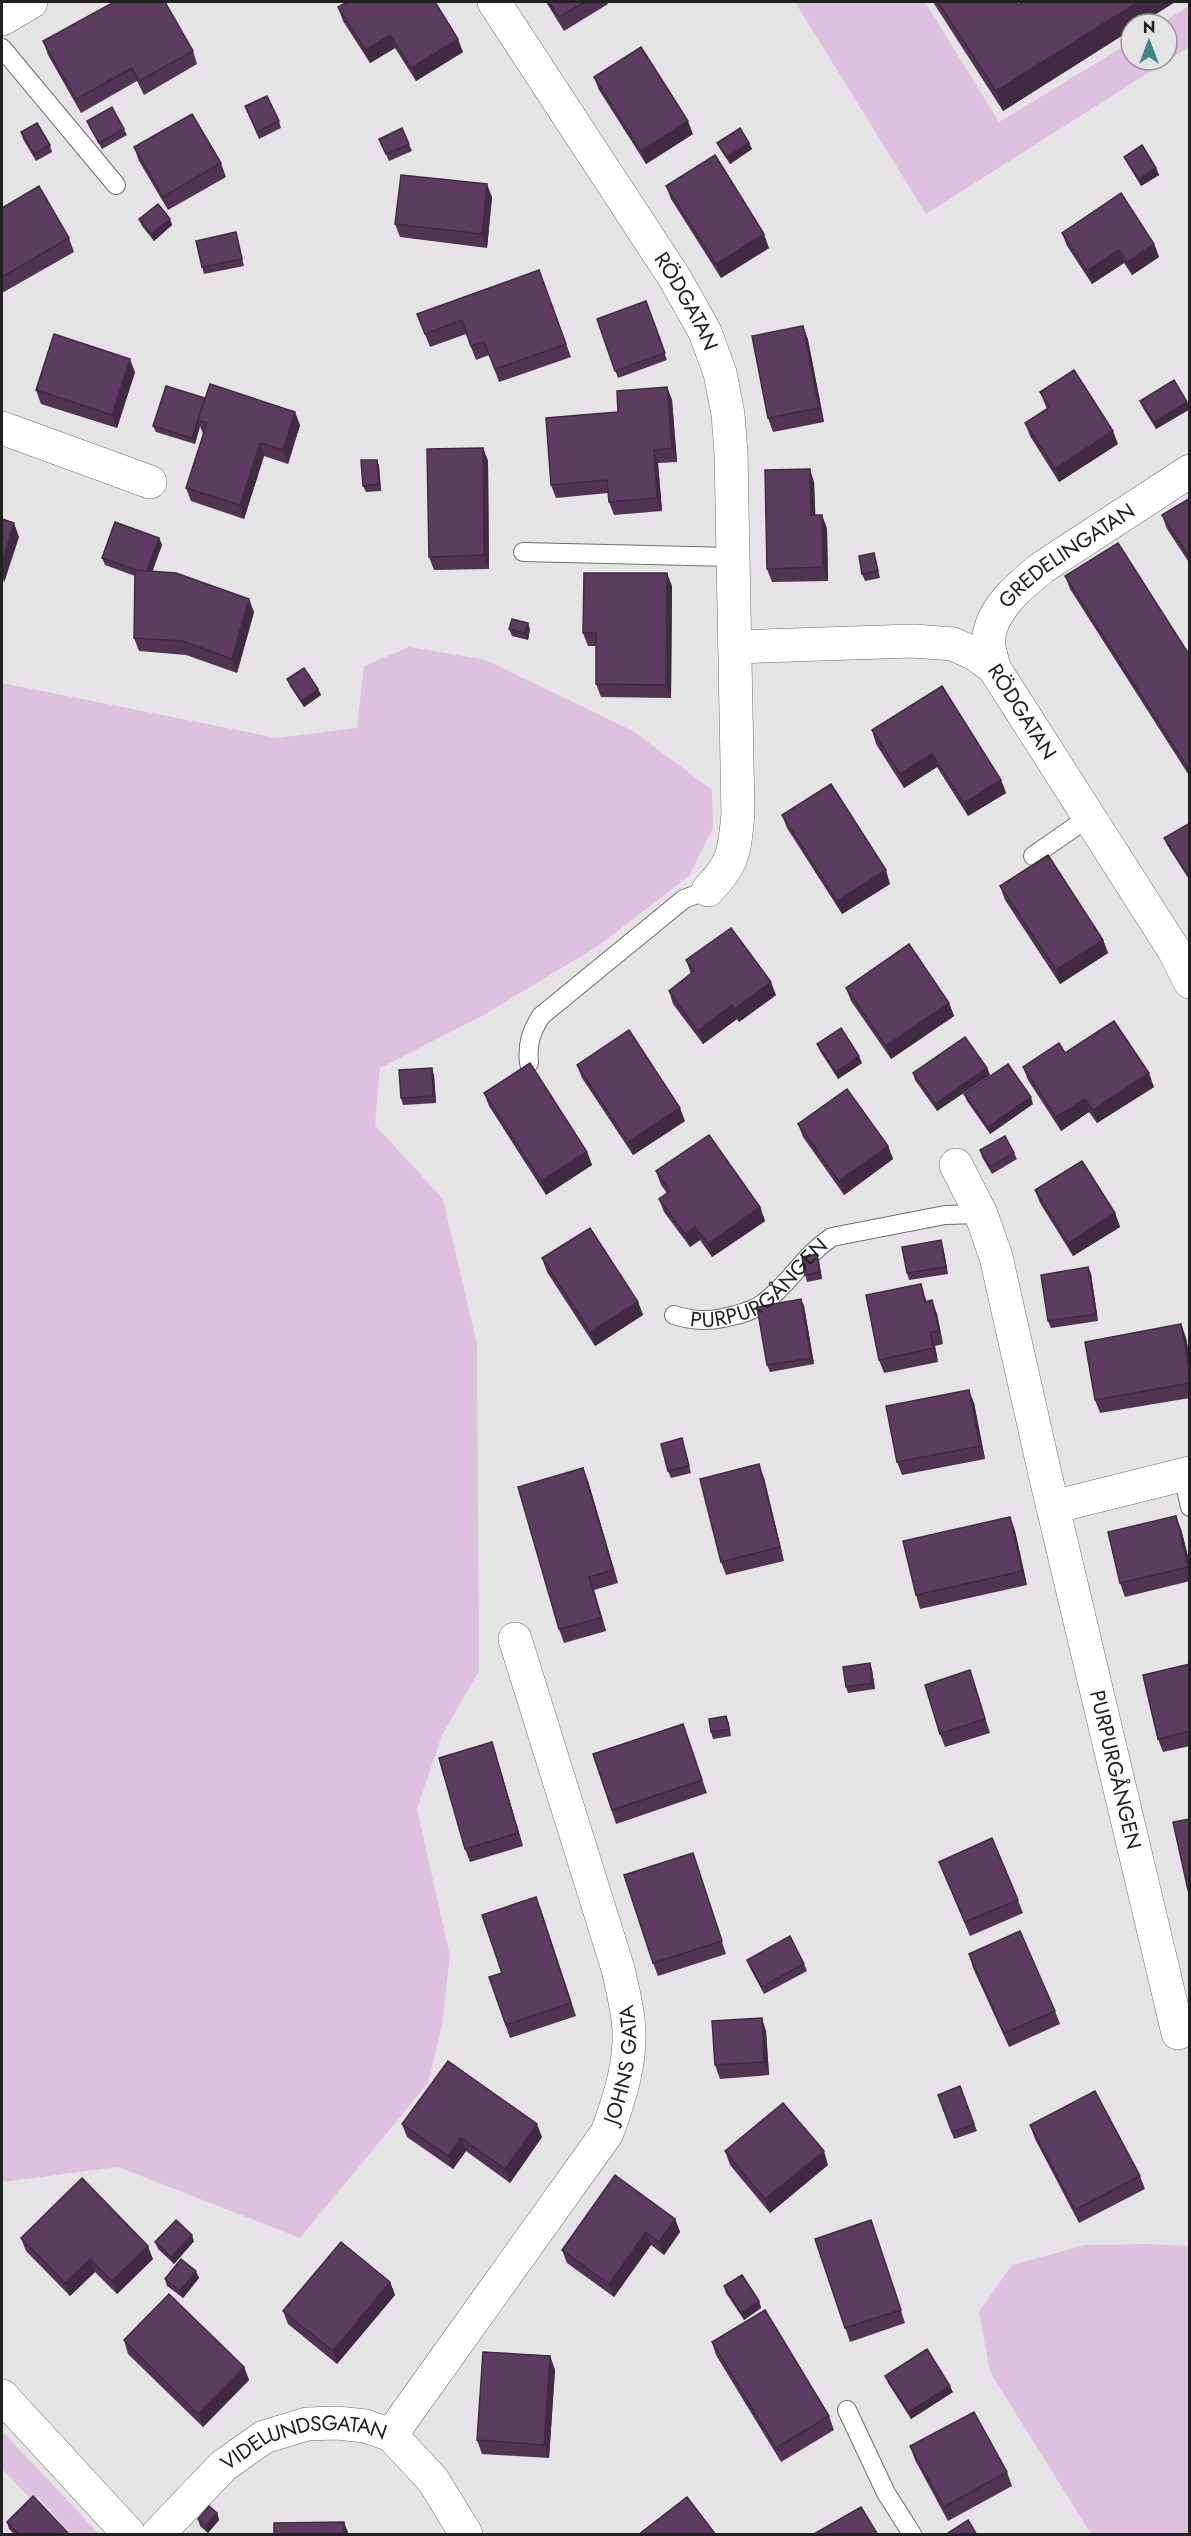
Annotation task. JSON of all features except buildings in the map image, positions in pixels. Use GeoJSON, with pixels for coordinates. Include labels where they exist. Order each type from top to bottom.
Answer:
{"type":"FeatureCollection","features":[{"type":"Feature","properties":{"kind":"street"},"geometry":{"type":"LineString","coordinates":[[2,19],[31,2]]}},
{"type":"Feature","properties":{"kind":"street","name":"RÖDGATAN"},"geometry":{"type":"LineString","coordinates":[[494,2],[676,280],[705,332],[720,373],[728,414],[731,453],[737,826],[734,850],[726,872],[708,890]]}},
{"type":"Feature","properties":{"kind":"street"},"geometry":{"type":"LineString","coordinates":[[2,428],[150,483]]}},
{"type":"Feature","properties":{"kind":"street","name":"GREDELINGATAN"},"geometry":{"type":"LineString","coordinates":[[994,668],[989,635],[1002,605],[1020,585],[1043,567],[1190,471]]}},
{"type":"Feature","properties":{"kind":"street","name":"RÖDGATAN"},"geometry":{"type":"LineString","coordinates":[[735,647],[913,641],[953,644],[975,654],[994,668],[1174,950],[1190,982]]}},
{"type":"Feature","properties":{"kind":"street","name":"PURPURGÅNGEN"},"geometry":{"type":"LineString","coordinates":[[956,1165],[981,1214],[996,1257],[1178,2033]]}},
{"type":"Feature","properties":{"kind":"street"},"geometry":{"type":"LineString","coordinates":[[1053,1507],[1186,1474]]}},
{"type":"Feature","properties":{"kind":"street","name":"JOHNS GATA"},"geometry":{"type":"LineString","coordinates":[[391,2435],[607,2133],[620,2098],[628,2061],[629,2020],[618,1969],[515,1639]]}},
{"type":"Feature","properties":{"kind":"street"},"geometry":{"type":"LineString","coordinates":[[2,2396],[129,2535]]}},
{"type":"Feature","properties":{"kind":"street","name":"VIDELUNDSGATAN"},"geometry":{"type":"LineString","coordinates":[[158,2535],[223,2466],[264,2437],[307,2424],[338,2423],[365,2426],[391,2435],[433,2480],[466,2535]]}},
{"type":"Feature","properties":{"kind":"lane"},"geometry":{"type":"LineString","coordinates":[[2,48],[116,185]]}},
{"type":"Feature","properties":{"kind":"lane"},"geometry":{"type":"LineString","coordinates":[[523,552],[732,557]]}},
{"type":"Feature","properties":{"kind":"lane"},"geometry":{"type":"LineString","coordinates":[[1033,856],[1089,817]]}},
{"type":"Feature","properties":{"kind":"lane"},"geometry":{"type":"LineString","coordinates":[[529,1063],[528,1049],[531,1032],[541,1016],[684,899],[708,890]]}},
{"type":"Feature","properties":{"kind":"lane","name":"PURPURGÅNGEN"},"geometry":{"type":"LineString","coordinates":[[674,1315],[691,1320],[710,1321],[739,1315],[762,1304],[816,1248],[832,1238],[945,1215],[981,1214]]}},
{"type":"Feature","properties":{"kind":"lane"},"geometry":{"type":"LineString","coordinates":[[1186,1474],[1190,1507]]}},
{"type":"Feature","properties":{"kind":"lane"},"geometry":{"type":"LineString","coordinates":[[847,2410],[886,2493],[912,2535]]}},
{"type":"Feature","properties":{"kind":"shaded area"},"geometry":{"type":"Polygon","coordinates":[[[795,2],[925,2],[999,122],[1119,49],[1119,72],[1150,72],[926,214],[795,2]]]}},
{"type":"Feature","properties":{"kind":"shaded area"},"geometry":{"type":"Polygon","coordinates":[[[1189,6],[1189,47],[1179,53],[1179,12],[1189,6]]]}},
{"type":"Feature","properties":{"kind":"shaded area"},"geometry":{"type":"Polygon","coordinates":[[[409,647],[486,660],[633,731],[712,790],[713,828],[689,876],[598,946],[482,1016],[380,1068],[375,1125],[443,1199],[477,1344],[479,1671],[442,1735],[417,1809],[450,1956],[442,2025],[428,2083],[300,2238],[118,2167],[2,2182],[2,683],[277,738],[357,728],[364,666],[409,647]]]}},
{"type":"Feature","properties":{"kind":"shaded area"},"geometry":{"type":"Polygon","coordinates":[[[1085,2245],[1189,2246],[1189,2534],[1091,2534],[990,2372],[979,2312],[1012,2265],[1085,2245]]]}},
{"type":"Feature","properties":{"kind":"shaded area"},"geometry":{"type":"Polygon","coordinates":[[[2,2431],[99,2534],[71,2534],[38,2497],[32,2500],[2,2469],[2,2431]]]}}]}
